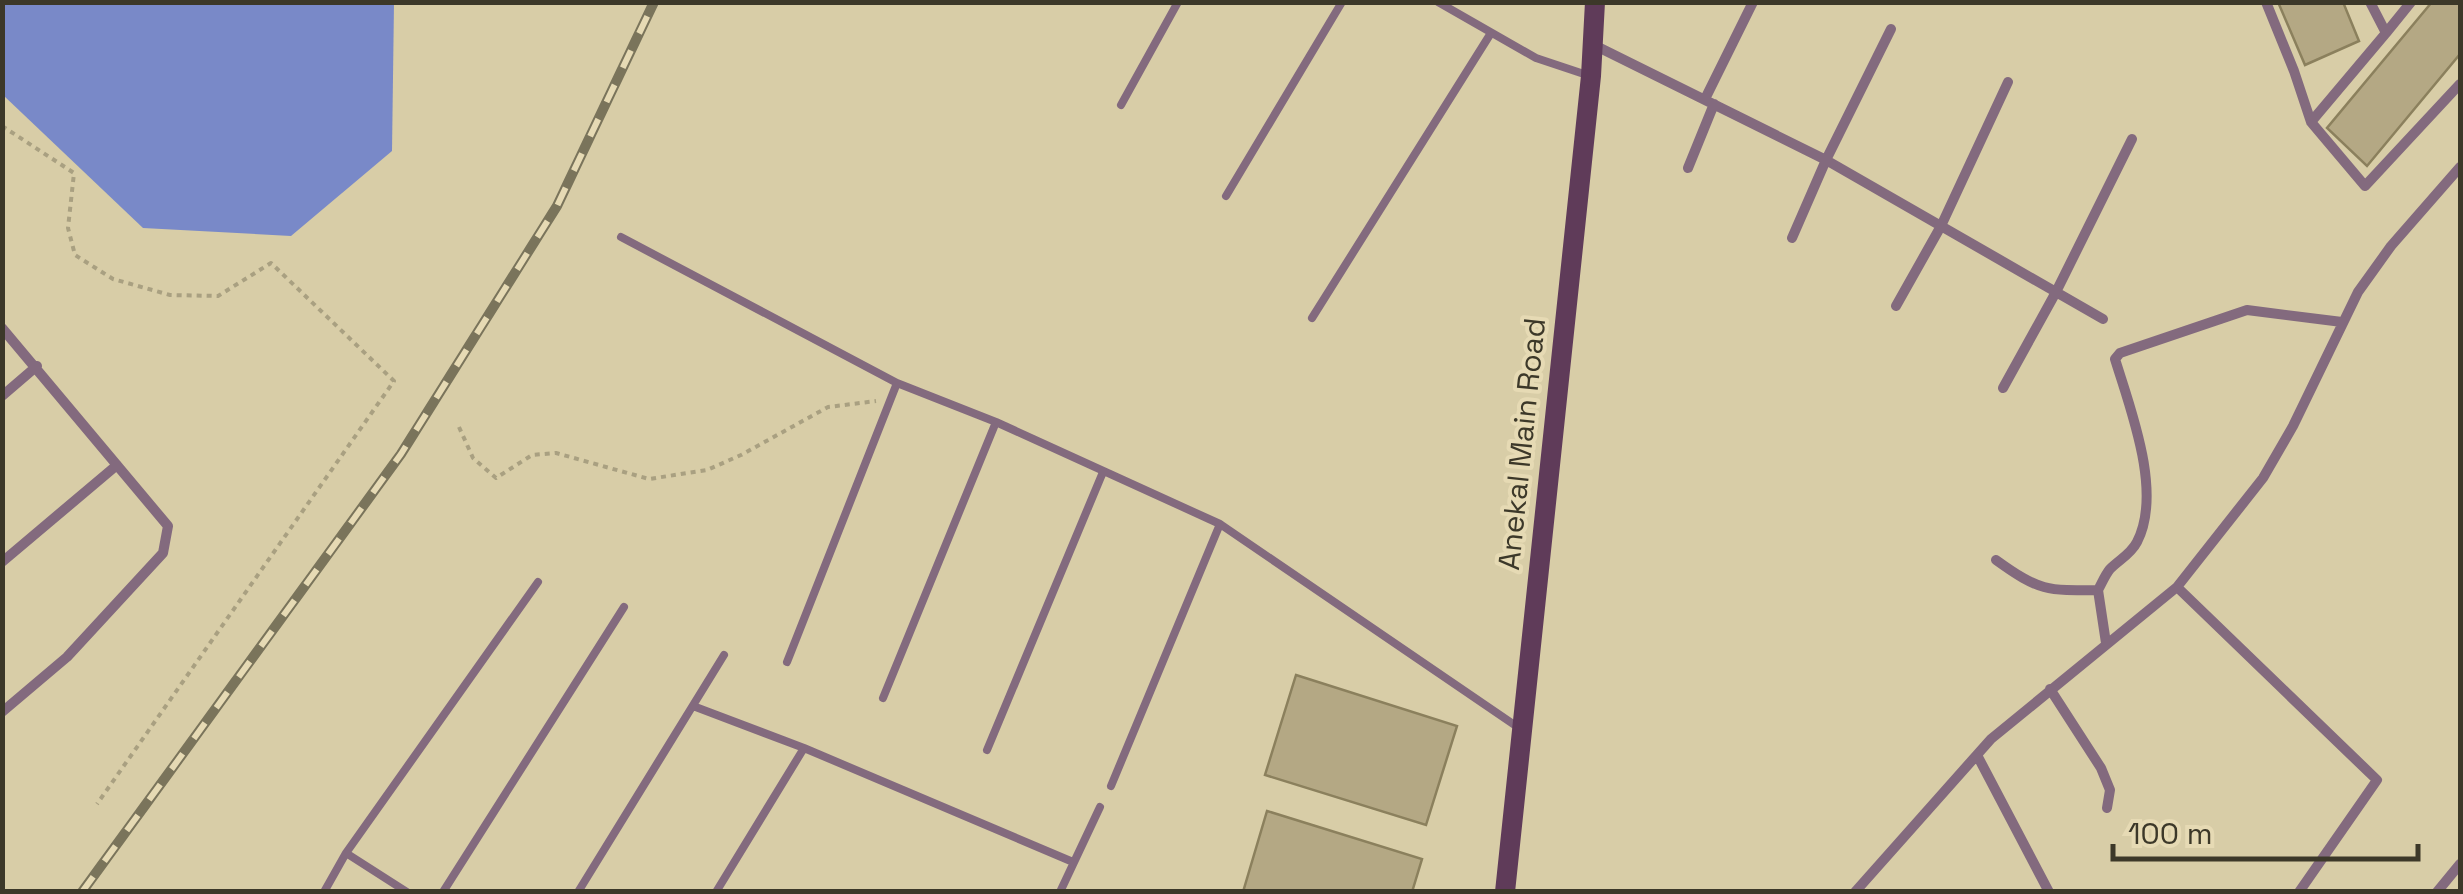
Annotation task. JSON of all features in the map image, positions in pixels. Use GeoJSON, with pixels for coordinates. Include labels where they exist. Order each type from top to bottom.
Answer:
{"type":"FeatureCollection","features":[{"type":"Feature","properties":{"kind":"main road","name":"Anekal Main Road"},"geometry":{"type":"LineString","coordinates":[[1505,892],[1591,76],[1595,2]]}},
{"type":"Feature","properties":{"kind":"street"},"geometry":{"type":"LineString","coordinates":[[1688,168],[1710,102],[1753,2]]}},
{"type":"Feature","properties":{"kind":"street"},"geometry":{"type":"LineString","coordinates":[[2266,2],[2311,122],[2365,186],[2460,84]]}},
{"type":"Feature","properties":{"kind":"street"},"geometry":{"type":"LineString","coordinates":[[2370,2],[2386,33]]}},
{"type":"Feature","properties":{"kind":"street"},"geometry":{"type":"LineString","coordinates":[[2311,122],[2412,2]]}},
{"type":"Feature","properties":{"kind":"street"},"geometry":{"type":"LineString","coordinates":[[1792,238],[1891,28]]}},
{"type":"Feature","properties":{"kind":"street"},"geometry":{"type":"LineString","coordinates":[[1591,43],[1826,160],[2104,319]]}},
{"type":"Feature","properties":{"kind":"street"},"geometry":{"type":"LineString","coordinates":[[1896,306],[1940,226],[2008,82]]}},
{"type":"Feature","properties":{"kind":"street"},"geometry":{"type":"LineString","coordinates":[[2003,388],[2132,139]]}},
{"type":"Feature","properties":{"kind":"street"},"geometry":{"type":"LineString","coordinates":[[1855,892],[1991,739],[2177,587],[2263,478],[2293,426],[2358,292],[2391,246],[2460,167]]}},
{"type":"Feature","properties":{"kind":"street"},"geometry":{"type":"LineString","coordinates":[[2106,643],[2098,590],[2108,571],[2136,544],[2145,512],[2140,443],[2116,356],[2247,310],[2342,322]]}},
{"type":"Feature","properties":{"kind":"street"},"geometry":{"type":"LineString","coordinates":[[2,328],[168,526],[163,553],[67,658],[2,712]]}},
{"type":"Feature","properties":{"kind":"street"},"geometry":{"type":"LineString","coordinates":[[2,396],[37,366]]}},
{"type":"Feature","properties":{"kind":"street"},"geometry":{"type":"LineString","coordinates":[[2,562],[117,465]]}},
{"type":"Feature","properties":{"kind":"street"},"geometry":{"type":"LineString","coordinates":[[1996,560],[2053,592],[2098,590]]}},
{"type":"Feature","properties":{"kind":"street"},"geometry":{"type":"LineString","coordinates":[[2177,587],[2377,780],[2299,892]]}},
{"type":"Feature","properties":{"kind":"street"},"geometry":{"type":"LineString","coordinates":[[2050,689],[2101,768],[2110,790],[2107,808]]}},
{"type":"Feature","properties":{"kind":"street"},"geometry":{"type":"LineString","coordinates":[[1978,755],[2049,892]]}},
{"type":"Feature","properties":{"kind":"street"},"geometry":{"type":"LineString","coordinates":[[2437,892],[2460,864]]}},
{"type":"Feature","properties":{"kind":"lane"},"geometry":{"type":"LineString","coordinates":[[1121,104],[1178,2]]}},
{"type":"Feature","properties":{"kind":"lane"},"geometry":{"type":"LineString","coordinates":[[1226,196],[1342,2]]}},
{"type":"Feature","properties":{"kind":"lane"},"geometry":{"type":"LineString","coordinates":[[1438,2],[1536,58],[1591,76]]}},
{"type":"Feature","properties":{"kind":"lane"},"geometry":{"type":"LineString","coordinates":[[1312,318],[1491,34]]}},
{"type":"Feature","properties":{"kind":"lane"},"geometry":{"type":"LineString","coordinates":[[621,237],[897,383],[996,422],[1220,524],[1523,731]]}},
{"type":"Feature","properties":{"kind":"lane"},"geometry":{"type":"LineString","coordinates":[[787,662],[897,383]]}},
{"type":"Feature","properties":{"kind":"lane"},"geometry":{"type":"LineString","coordinates":[[884,698],[996,422]]}},
{"type":"Feature","properties":{"kind":"lane"},"geometry":{"type":"LineString","coordinates":[[987,750],[1103,472]]}},
{"type":"Feature","properties":{"kind":"lane"},"geometry":{"type":"LineString","coordinates":[[1111,786],[1220,524]]}},
{"type":"Feature","properties":{"kind":"lane"},"geometry":{"type":"LineString","coordinates":[[324,892],[346,853],[538,582]]}},
{"type":"Feature","properties":{"kind":"lane"},"geometry":{"type":"LineString","coordinates":[[443,892],[624,607]]}},
{"type":"Feature","properties":{"kind":"lane"},"geometry":{"type":"LineString","coordinates":[[578,892],[724,656]]}},
{"type":"Feature","properties":{"kind":"lane"},"geometry":{"type":"LineString","coordinates":[[693,706],[804,748],[1073,862]]}},
{"type":"Feature","properties":{"kind":"lane"},"geometry":{"type":"LineString","coordinates":[[716,892],[804,748]]}},
{"type":"Feature","properties":{"kind":"lane"},"geometry":{"type":"LineString","coordinates":[[1060,892],[1100,807]]}},
{"type":"Feature","properties":{"kind":"lane"},"geometry":{"type":"LineString","coordinates":[[346,853],[408,892]]}},
{"type":"Feature","properties":{"kind":"path"},"geometry":{"type":"LineString","coordinates":[[2,126],[74,173],[68,228],[74,255],[113,280],[170,295],[218,296],[271,263],[394,382],[97,804]]}},
{"type":"Feature","properties":{"kind":"path"},"geometry":{"type":"LineString","coordinates":[[458,427],[473,458],[496,478],[532,454],[556,453],[649,478],[706,470],[828,407],[890,399]]}},
{"type":"Feature","properties":{"kind":"water"},"geometry":{"type":"Polygon","coordinates":[[[2,3],[394,3],[392,151],[291,236],[143,228],[3,95],[2,3]]]}},
{"type":"Feature","properties":{"kind":"building"},"geometry":{"type":"Polygon","coordinates":[[[2278,2],[2343,2],[2359,41],[2305,65],[2278,2]]]}},
{"type":"Feature","properties":{"kind":"building"},"geometry":{"type":"Polygon","coordinates":[[[2432,2],[2460,2],[2460,54],[2367,166],[2327,128],[2432,2]]]}},
{"type":"Feature","properties":{"kind":"building"},"geometry":{"type":"Polygon","coordinates":[[[1296,675],[1457,726],[1426,825],[1265,775],[1296,675]]]}},
{"type":"Feature","properties":{"kind":"building"},"geometry":{"type":"Polygon","coordinates":[[[1267,811],[1422,859],[1412,892],[1243,892],[1267,811]]]}},
{"type":"Feature","properties":{"kind":"railway"},"geometry":{"type":"LineString","coordinates":[[82,892],[401,454],[557,206],[654,2]]}}]}
